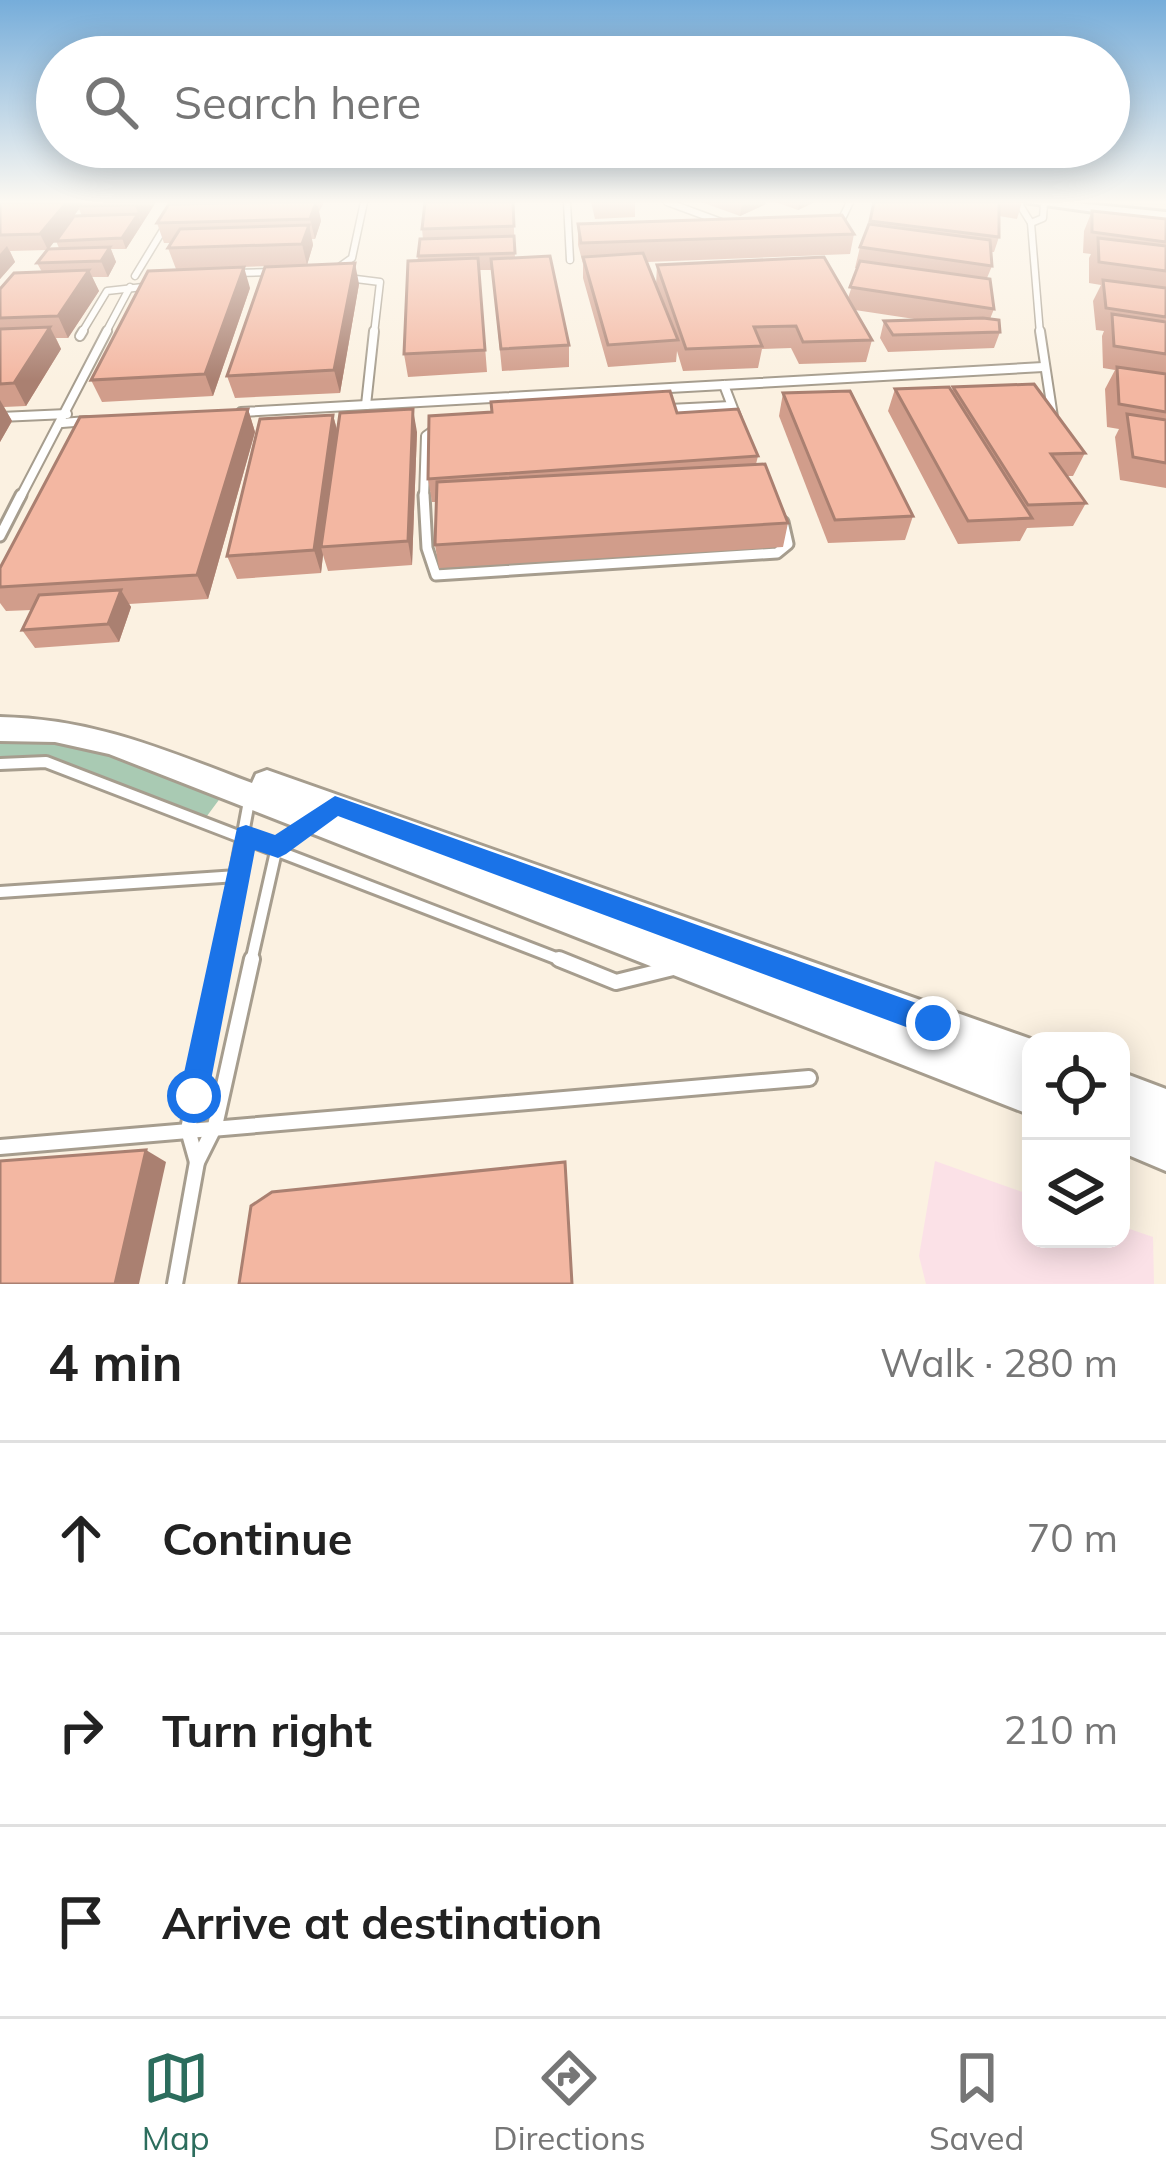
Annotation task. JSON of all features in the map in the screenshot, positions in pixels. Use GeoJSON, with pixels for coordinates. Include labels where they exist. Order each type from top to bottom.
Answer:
{"type":"FeatureCollection","features":[{"type":"Feature","properties":{"kind":"main road"},"geometry":{"type":"LineString","coordinates":[[0,713],[128,730],[254,786],[1022,1091]]}},
{"type":"Feature","properties":{"kind":"main road"},"geometry":{"type":"LineString","coordinates":[[0,729],[55,730],[254,786]]}},
{"type":"Feature","properties":{"kind":"main road"},"geometry":{"type":"LineString","coordinates":[[325,813],[1022,1055]]}},
{"type":"Feature","properties":{"kind":"main road"},"geometry":{"type":"LineString","coordinates":[[1130,1095],[1166,1109]]}},
{"type":"Feature","properties":{"kind":"main road"},"geometry":{"type":"LineString","coordinates":[[1130,1136],[1166,1150]]}},
{"type":"Feature","properties":{"kind":"lane"},"geometry":{"type":"LineString","coordinates":[[144,262],[135,276],[159,276]]}},
{"type":"Feature","properties":{"kind":"lane"},"geometry":{"type":"LineString","coordinates":[[326,270],[344,262]]}},
{"type":"Feature","properties":{"kind":"lane"},"geometry":{"type":"LineString","coordinates":[[1034,262],[1043,367],[1057,435]]}},
{"type":"Feature","properties":{"kind":"lane"},"geometry":{"type":"LineString","coordinates":[[230,273],[278,272]]}},
{"type":"Feature","properties":{"kind":"lane"},"geometry":{"type":"LineString","coordinates":[[334,278],[380,282],[366,405]]}},
{"type":"Feature","properties":{"kind":"lane"},"geometry":{"type":"LineString","coordinates":[[221,283],[289,280]]}},
{"type":"Feature","properties":{"kind":"lane"},"geometry":{"type":"LineString","coordinates":[[80,336],[105,292],[153,286]]}},
{"type":"Feature","properties":{"kind":"lane"},"geometry":{"type":"LineString","coordinates":[[0,536],[130,287]]}},
{"type":"Feature","properties":{"kind":"lane"},"geometry":{"type":"LineString","coordinates":[[226,413],[1043,367]]}},
{"type":"Feature","properties":{"kind":"lane"},"geometry":{"type":"LineString","coordinates":[[724,386],[743,434]]}},
{"type":"Feature","properties":{"kind":"lane"},"geometry":{"type":"LineString","coordinates":[[667,409],[731,406]]}},
{"type":"Feature","properties":{"kind":"lane"},"geometry":{"type":"LineString","coordinates":[[0,417],[109,420]]}},
{"type":"Feature","properties":{"kind":"lane"},"geometry":{"type":"LineString","coordinates":[[444,425],[426,436],[428,552],[436,575],[777,553],[788,544],[781,514]]}},
{"type":"Feature","properties":{"kind":"lane"},"geometry":{"type":"LineString","coordinates":[[0,764],[46,762],[278,847],[616,982],[695,962]]}},
{"type":"Feature","properties":{"kind":"lane"},"geometry":{"type":"LineString","coordinates":[[197,1162],[188,1130],[254,786]]}},
{"type":"Feature","properties":{"kind":"lane"},"geometry":{"type":"LineString","coordinates":[[175,1284],[197,1162],[215,1126],[278,847],[325,813]]}},
{"type":"Feature","properties":{"kind":"lane"},"geometry":{"type":"LineString","coordinates":[[0,892],[237,876]]}},
{"type":"Feature","properties":{"kind":"lane"},"geometry":{"type":"LineString","coordinates":[[0,1147],[809,1078]]}},
{"type":"Feature","properties":{"kind":"shaded area"},"geometry":{"type":"Polygon","coordinates":[[[935,1161],[1022,1192],[1022,1248],[1130,1248],[1130,1229],[1153,1237],[1154,1284],[926,1284],[919,1256],[935,1161]]]}},
{"type":"Feature","properties":{"kind":"green space"},"geometry":{"type":"Polygon","coordinates":[[[0,731],[46,732],[227,789],[204,820],[50,757],[0,759],[0,731]]]}},
{"type":"Feature","properties":{"kind":"building"},"geometry":{"type":"Polygon","coordinates":[[[408,262],[478,262],[485,350],[404,354],[408,262]]]}},
{"type":"Feature","properties":{"kind":"building"},"geometry":{"type":"Polygon","coordinates":[[[491,262],[551,262],[569,345],[501,349],[491,262]]]}},
{"type":"Feature","properties":{"kind":"building"},"geometry":{"type":"Polygon","coordinates":[[[584,262],[647,262],[678,340],[608,345],[584,262]]]}},
{"type":"Feature","properties":{"kind":"building"},"geometry":{"type":"Polygon","coordinates":[[[827,262],[872,340],[803,342],[796,326],[754,327],[762,346],[686,349],[657,265],[827,262]]]}},
{"type":"Feature","properties":{"kind":"building"},"geometry":{"type":"Polygon","coordinates":[[[860,262],[990,279],[994,309],[850,287],[860,262]]]}},
{"type":"Feature","properties":{"kind":"building"},"geometry":{"type":"Polygon","coordinates":[[[1099,262],[1166,262],[1166,271],[1099,262]]]}},
{"type":"Feature","properties":{"kind":"building"},"geometry":{"type":"Polygon","coordinates":[[[355,263],[334,370],[227,376],[265,267],[355,263]]]}},
{"type":"Feature","properties":{"kind":"building"},"geometry":{"type":"Polygon","coordinates":[[[244,267],[205,374],[91,380],[148,271],[244,267]]]}},
{"type":"Feature","properties":{"kind":"building"},"geometry":{"type":"Polygon","coordinates":[[[89,270],[58,316],[0,318],[0,289],[14,273],[89,270]]]}},
{"type":"Feature","properties":{"kind":"building"},"geometry":{"type":"Polygon","coordinates":[[[1103,280],[1166,288],[1166,317],[1106,308],[1103,280]]]}},
{"type":"Feature","properties":{"kind":"building"},"geometry":{"type":"Polygon","coordinates":[[[1112,314],[1166,322],[1166,354],[1114,346],[1112,314]]]}},
{"type":"Feature","properties":{"kind":"building"},"geometry":{"type":"Polygon","coordinates":[[[999,320],[1000,332],[893,335],[884,321],[999,320]]]}},
{"type":"Feature","properties":{"kind":"building"},"geometry":{"type":"Polygon","coordinates":[[[50,327],[14,383],[0,384],[0,329],[50,327]]]}},
{"type":"Feature","properties":{"kind":"building"},"geometry":{"type":"Polygon","coordinates":[[[1117,367],[1166,374],[1166,412],[1119,404],[1117,367]]]}},
{"type":"Feature","properties":{"kind":"building"},"geometry":{"type":"Polygon","coordinates":[[[1034,384],[1085,453],[1051,454],[1086,503],[1028,505],[953,387],[1034,384]]]}},
{"type":"Feature","properties":{"kind":"building"},"geometry":{"type":"Polygon","coordinates":[[[949,387],[1032,518],[968,521],[895,389],[949,387]]]}},
{"type":"Feature","properties":{"kind":"building"},"geometry":{"type":"Polygon","coordinates":[[[670,391],[677,413],[738,409],[758,456],[428,479],[429,416],[492,412],[491,402],[670,391]]]}},
{"type":"Feature","properties":{"kind":"building"},"geometry":{"type":"Polygon","coordinates":[[[850,391],[913,516],[835,520],[783,393],[850,391]]]}},
{"type":"Feature","properties":{"kind":"building"},"geometry":{"type":"Polygon","coordinates":[[[248,409],[197,575],[0,587],[0,568],[80,417],[248,409]]]}},
{"type":"Feature","properties":{"kind":"building"},"geometry":{"type":"Polygon","coordinates":[[[413,409],[408,541],[321,547],[340,413],[413,409]]]}},
{"type":"Feature","properties":{"kind":"building"},"geometry":{"type":"Polygon","coordinates":[[[1127,414],[1166,420],[1166,463],[1133,457],[1127,414]]]}},
{"type":"Feature","properties":{"kind":"building"},"geometry":{"type":"Polygon","coordinates":[[[333,415],[314,550],[227,556],[260,419],[333,415]]]}},
{"type":"Feature","properties":{"kind":"building"},"geometry":{"type":"Polygon","coordinates":[[[765,464],[788,523],[435,545],[437,482],[765,464]]]}},
{"type":"Feature","properties":{"kind":"building"},"geometry":{"type":"Polygon","coordinates":[[[121,590],[108,624],[22,630],[39,595],[121,590]]]}},
{"type":"Feature","properties":{"kind":"building"},"geometry":{"type":"Polygon","coordinates":[[[146,1150],[115,1284],[0,1284],[0,1161],[146,1150]]]}},
{"type":"Feature","properties":{"kind":"building"},"geometry":{"type":"Polygon","coordinates":[[[565,1162],[572,1284],[239,1284],[251,1206],[272,1192],[565,1162]]]}},
{"type":"Feature","properties":{"kind":"route"},"geometry":{"type":"LineString","coordinates":[[194,1096],[246,836],[278,847],[335,806],[933,1023]]}}]}
